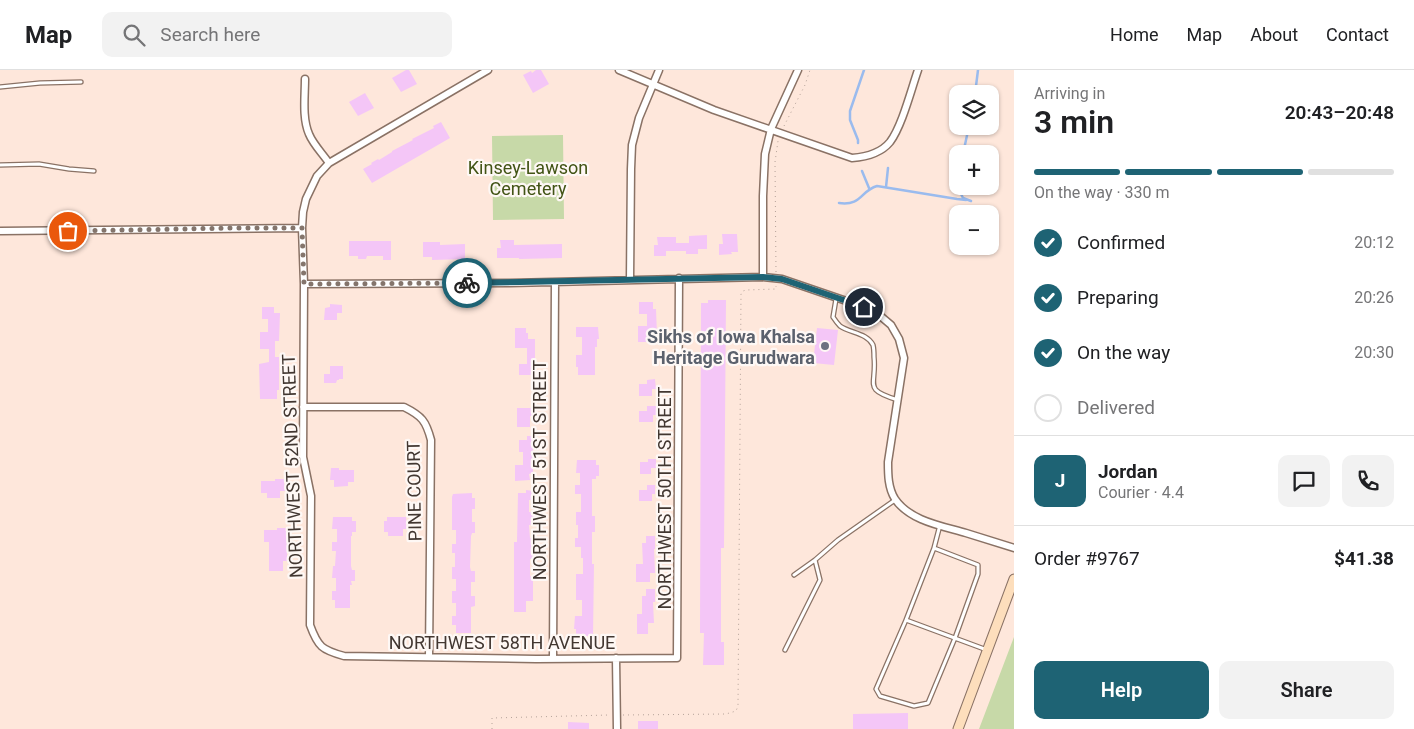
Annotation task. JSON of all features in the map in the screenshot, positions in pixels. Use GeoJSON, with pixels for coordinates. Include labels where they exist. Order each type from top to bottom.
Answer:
{"type":"FeatureCollection","features":[{"type":"Feature","properties":{"kind":"main road"},"geometry":{"type":"LineString","coordinates":[[958,729],[1012,590],[1014,579]]}},
{"type":"Feature","properties":{"kind":"street"},"geometry":{"type":"LineString","coordinates":[[305,79],[307,129],[312,141],[329,163],[488,70]]}},
{"type":"Feature","properties":{"kind":"street"},"geometry":{"type":"LineString","coordinates":[[619,70],[714,110],[852,158],[864,157],[875,153],[889,143],[899,126],[918,70]]}},
{"type":"Feature","properties":{"kind":"street"},"geometry":{"type":"LineString","coordinates":[[630,280],[631,151],[636,128],[659,70]]}},
{"type":"Feature","properties":{"kind":"street"},"geometry":{"type":"LineString","coordinates":[[763,277],[763,196],[766,154],[771,129],[798,70]]}},
{"type":"Feature","properties":{"kind":"street","name":"NORTHWEST 52ND STREET"},"geometry":{"type":"LineString","coordinates":[[327,651],[315,639],[310,625],[311,496],[303,457],[304,284],[302,228],[306,199],[317,176],[329,163]]}},
{"type":"Feature","properties":{"kind":"street"},"geometry":{"type":"LineString","coordinates":[[0,231],[302,228]]}},
{"type":"Feature","properties":{"kind":"street"},"geometry":{"type":"LineString","coordinates":[[304,284],[556,282],[763,277],[776,278],[864,307],[878,314],[891,325],[899,339],[904,358],[888,462],[890,489],[895,500],[913,515],[928,522],[1014,548]]}},
{"type":"Feature","properties":{"kind":"street","name":"NORTHWEST 50TH STREET"},"geometry":{"type":"LineString","coordinates":[[677,658],[679,278]]}},
{"type":"Feature","properties":{"kind":"street","name":"NORTHWEST 51ST STREET"},"geometry":{"type":"LineString","coordinates":[[553,659],[556,282]]}},
{"type":"Feature","properties":{"kind":"street","name":"PINE COURT"},"geometry":{"type":"LineString","coordinates":[[303,407],[404,407],[414,412],[427,425],[430,440],[429,657]]}},
{"type":"Feature","properties":{"kind":"street","name":"NORTHWEST 58TH AVENUE"},"geometry":{"type":"LineString","coordinates":[[327,651],[344,656],[553,659],[677,658]]}},
{"type":"Feature","properties":{"kind":"street"},"geometry":{"type":"LineString","coordinates":[[616,658],[617,729]]}},
{"type":"Feature","properties":{"kind":"lane"},"geometry":{"type":"LineString","coordinates":[[0,87],[40,83],[81,82]]}},
{"type":"Feature","properties":{"kind":"lane"},"geometry":{"type":"LineString","coordinates":[[0,165],[39,164],[69,170],[94,171]]}},
{"type":"Feature","properties":{"kind":"lane"},"geometry":{"type":"LineString","coordinates":[[836,298],[832,316],[838,325],[867,338],[874,346],[875,364],[872,383],[874,389],[881,395],[898,400]]}},
{"type":"Feature","properties":{"kind":"lane"},"geometry":{"type":"LineString","coordinates":[[794,575],[838,540],[895,500]]}},
{"type":"Feature","properties":{"kind":"lane"},"geometry":{"type":"LineString","coordinates":[[934,548],[978,565],[978,574],[955,638],[928,703],[914,706],[880,696],[876,689],[906,620],[934,548],[940,525]]}},
{"type":"Feature","properties":{"kind":"lane"},"geometry":{"type":"LineString","coordinates":[[786,650],[820,580],[815,560]]}},
{"type":"Feature","properties":{"kind":"lane"},"geometry":{"type":"LineString","coordinates":[[906,620],[988,650]]}},
{"type":"Feature","properties":{"kind":"path"},"geometry":{"type":"LineString","coordinates":[[492,729],[492,718],[726,714],[736,711],[738,706],[741,294],[743,290],[776,289],[776,152],[781,132],[805,85],[810,70]]}},
{"type":"Feature","properties":{"kind":"green space","name":"Kinsey-Lawson Cemetery"},"geometry":{"type":"Polygon","coordinates":[[[563,135],[564,219],[493,220],[492,136],[563,135]]]}},
{"type":"Feature","properties":{"kind":"green space"},"geometry":{"type":"Polygon","coordinates":[[[1014,637],[1014,729],[979,729],[1014,637]]]}},
{"type":"Feature","properties":{"kind":"building"},"geometry":{"type":"Polygon","coordinates":[[[409,70],[417,84],[401,92],[392,78],[409,70]]]}},
{"type":"Feature","properties":{"kind":"building"},"geometry":{"type":"Polygon","coordinates":[[[541,70],[549,84],[533,93],[523,75],[541,70]]]}},
{"type":"Feature","properties":{"kind":"building"},"geometry":{"type":"Polygon","coordinates":[[[365,93],[374,108],[358,116],[349,102],[365,93]]]}},
{"type":"Feature","properties":{"kind":"building"},"geometry":{"type":"Polygon","coordinates":[[[441,122],[450,138],[372,183],[363,169],[434,128],[433,126],[441,122]]]}},
{"type":"Feature","properties":{"kind":"building"},"geometry":{"type":"Polygon","coordinates":[[[722,234],[737,234],[738,252],[719,255],[719,244],[723,244],[722,234]]]}},
{"type":"Feature","properties":{"kind":"building"},"geometry":{"type":"Polygon","coordinates":[[[707,235],[707,249],[698,249],[698,254],[686,254],[686,251],[666,251],[666,256],[654,256],[654,245],[658,245],[657,237],[676,237],[676,243],[689,243],[689,236],[707,235]]]}},
{"type":"Feature","properties":{"kind":"building"},"geometry":{"type":"Polygon","coordinates":[[[500,240],[514,240],[514,245],[562,244],[562,258],[497,258],[497,248],[501,248],[500,240]]]}},
{"type":"Feature","properties":{"kind":"building"},"geometry":{"type":"Polygon","coordinates":[[[349,241],[391,241],[391,260],[383,260],[383,256],[367,256],[366,259],[358,259],[358,256],[349,256],[349,241]]]}},
{"type":"Feature","properties":{"kind":"building"},"geometry":{"type":"Polygon","coordinates":[[[423,242],[440,242],[440,245],[465,244],[465,259],[432,260],[432,257],[423,257],[423,242]]]}},
{"type":"Feature","properties":{"kind":"building"},"geometry":{"type":"Polygon","coordinates":[[[708,300],[726,300],[724,548],[721,548],[721,642],[724,642],[724,665],[703,665],[704,633],[700,633],[701,303],[708,303],[708,300]]]}},
{"type":"Feature","properties":{"kind":"building"},"geometry":{"type":"Polygon","coordinates":[[[639,302],[653,302],[653,309],[656,309],[657,335],[655,335],[655,342],[638,342],[638,326],[647,326],[647,314],[639,314],[639,302]]]}},
{"type":"Feature","properties":{"kind":"building"},"geometry":{"type":"Polygon","coordinates":[[[330,304],[342,305],[342,313],[337,313],[337,320],[324,320],[325,308],[330,307],[330,304]]]}},
{"type":"Feature","properties":{"kind":"building"},"geometry":{"type":"Polygon","coordinates":[[[262,307],[274,307],[274,313],[280,313],[279,341],[275,341],[275,357],[279,357],[279,390],[277,390],[277,399],[260,399],[259,364],[269,362],[269,349],[260,349],[260,332],[268,332],[268,319],[262,319],[262,307]]]}},
{"type":"Feature","properties":{"kind":"building"},"geometry":{"type":"Polygon","coordinates":[[[576,327],[598,327],[599,339],[597,339],[597,347],[595,347],[595,375],[578,375],[576,355],[582,355],[582,337],[576,337],[576,327]]]}},
{"type":"Feature","properties":{"kind":"building"},"geometry":{"type":"Polygon","coordinates":[[[515,328],[526,328],[528,339],[535,339],[535,368],[532,368],[532,375],[519,375],[519,364],[527,364],[527,348],[515,348],[515,328]]]}},
{"type":"Feature","properties":{"kind":"building","name":"Sikhs of Iowa Khalsa Heritage Gurudwara"},"geometry":{"type":"Polygon","coordinates":[[[817,328],[838,330],[834,365],[813,363],[817,328]]]}},
{"type":"Feature","properties":{"kind":"building"},"geometry":{"type":"Polygon","coordinates":[[[330,366],[343,366],[343,379],[337,380],[336,383],[324,383],[324,374],[330,374],[330,366]]]}},
{"type":"Feature","properties":{"kind":"building"},"geometry":{"type":"Polygon","coordinates":[[[655,379],[656,389],[652,389],[652,396],[639,396],[639,384],[647,384],[647,380],[655,379]]]}},
{"type":"Feature","properties":{"kind":"building"},"geometry":{"type":"Polygon","coordinates":[[[647,406],[656,406],[656,415],[653,415],[653,422],[639,422],[639,411],[647,411],[647,406]]]}},
{"type":"Feature","properties":{"kind":"building"},"geometry":{"type":"Polygon","coordinates":[[[517,408],[535,408],[535,416],[530,416],[530,427],[517,427],[517,408]]]}},
{"type":"Feature","properties":{"kind":"building"},"geometry":{"type":"Polygon","coordinates":[[[527,436],[536,436],[536,444],[533,444],[533,473],[529,474],[530,480],[515,481],[515,465],[523,465],[523,452],[519,452],[519,440],[527,440],[527,436]]]}},
{"type":"Feature","properties":{"kind":"building"},"geometry":{"type":"Polygon","coordinates":[[[648,459],[656,459],[656,468],[651,468],[651,474],[640,474],[640,462],[648,462],[648,459]]]}},
{"type":"Feature","properties":{"kind":"building"},"geometry":{"type":"Polygon","coordinates":[[[577,460],[596,460],[596,465],[599,465],[599,476],[596,476],[596,479],[592,479],[592,516],[595,516],[595,532],[592,532],[592,564],[594,564],[593,636],[576,636],[576,629],[574,629],[575,616],[582,616],[582,600],[576,600],[576,574],[583,574],[581,547],[575,547],[575,538],[578,538],[576,512],[581,512],[581,494],[575,494],[575,485],[580,485],[580,473],[576,473],[577,460]]]}},
{"type":"Feature","properties":{"kind":"building"},"geometry":{"type":"Polygon","coordinates":[[[331,468],[354,470],[354,482],[348,482],[348,486],[334,487],[334,480],[330,480],[331,468]]]}},
{"type":"Feature","properties":{"kind":"building"},"geometry":{"type":"Polygon","coordinates":[[[275,479],[284,479],[285,491],[280,491],[280,498],[267,498],[267,493],[261,493],[261,481],[275,481],[275,479]]]}},
{"type":"Feature","properties":{"kind":"building"},"geometry":{"type":"Polygon","coordinates":[[[647,485],[655,485],[655,494],[652,494],[652,501],[639,501],[639,490],[647,490],[647,485]]]}},
{"type":"Feature","properties":{"kind":"building"},"geometry":{"type":"Polygon","coordinates":[[[526,490],[534,491],[534,500],[529,500],[529,512],[534,512],[534,522],[531,522],[531,525],[529,525],[530,538],[533,538],[533,559],[530,559],[530,576],[533,576],[533,601],[526,601],[526,612],[514,612],[514,542],[517,542],[518,493],[526,493],[526,490]]]}},
{"type":"Feature","properties":{"kind":"building"},"geometry":{"type":"Polygon","coordinates":[[[472,493],[472,498],[475,498],[475,509],[472,509],[472,522],[475,522],[475,533],[472,533],[471,536],[470,567],[471,571],[475,571],[475,582],[471,582],[471,596],[475,596],[475,606],[471,607],[471,633],[456,633],[456,625],[452,625],[452,616],[456,616],[456,603],[452,603],[452,591],[456,591],[456,579],[452,579],[452,567],[455,567],[455,553],[452,553],[452,544],[456,544],[456,530],[452,530],[452,497],[453,494],[472,493]]]}},
{"type":"Feature","properties":{"kind":"building"},"geometry":{"type":"Polygon","coordinates":[[[333,517],[352,517],[352,521],[356,521],[356,532],[352,532],[351,536],[351,566],[352,570],[355,570],[355,581],[351,581],[352,585],[350,585],[350,608],[335,608],[335,600],[332,600],[332,591],[336,591],[336,578],[332,578],[336,551],[332,551],[332,542],[337,542],[337,529],[332,529],[333,517]]]}},
{"type":"Feature","properties":{"kind":"building"},"geometry":{"type":"Polygon","coordinates":[[[387,517],[406,517],[407,529],[403,529],[403,536],[388,536],[388,532],[384,532],[384,521],[387,521],[387,517]]]}},
{"type":"Feature","properties":{"kind":"building"},"geometry":{"type":"Polygon","coordinates":[[[277,528],[287,528],[287,561],[283,561],[283,571],[269,571],[269,542],[264,542],[264,530],[277,530],[277,528]]]}},
{"type":"Feature","properties":{"kind":"building"},"geometry":{"type":"Polygon","coordinates":[[[646,536],[655,536],[655,573],[650,573],[650,582],[636,582],[636,564],[643,564],[642,543],[646,543],[646,536]]]}},
{"type":"Feature","properties":{"kind":"building"},"geometry":{"type":"Polygon","coordinates":[[[646,589],[655,589],[655,602],[653,602],[654,623],[648,623],[648,634],[637,634],[637,614],[642,614],[642,596],[646,596],[646,589]]]}},
{"type":"Feature","properties":{"kind":"building"},"geometry":{"type":"Polygon","coordinates":[[[908,713],[908,729],[853,729],[853,714],[908,713]]]}},
{"type":"Feature","properties":{"kind":"building"},"geometry":{"type":"Polygon","coordinates":[[[638,721],[658,721],[658,729],[638,729],[638,721]]]}},
{"type":"Feature","properties":{"kind":"building"},"geometry":{"type":"Polygon","coordinates":[[[568,722],[589,723],[589,729],[568,729],[568,722]]]}},
{"type":"Feature","properties":{"kind":"waterway"},"geometry":{"type":"LineString","coordinates":[[858,143],[850,120],[850,111],[864,70]]}},
{"type":"Feature","properties":{"kind":"waterway"},"geometry":{"type":"LineString","coordinates":[[976,85],[978,70]]}},
{"type":"Feature","properties":{"kind":"waterway"},"geometry":{"type":"LineString","coordinates":[[965,145],[967,135]]}},
{"type":"Feature","properties":{"kind":"waterway"},"geometry":{"type":"LineString","coordinates":[[886,187],[888,168]]}},
{"type":"Feature","properties":{"kind":"waterway"},"geometry":{"type":"LineString","coordinates":[[862,171],[869,188]]}},
{"type":"Feature","properties":{"kind":"waterway"},"geometry":{"type":"LineString","coordinates":[[839,203],[857,200],[871,188],[877,186],[966,200]]}},
{"type":"Feature","properties":{"kind":"waterway"},"geometry":{"type":"LineString","coordinates":[[962,195],[963,198],[971,201]]}},
{"type":"Feature","properties":{"kind":"way so far"},"geometry":{"type":"LineString","coordinates":[[68,231],[302,228],[304,284],[467,283]]}},
{"type":"Feature","properties":{"kind":"place","name":"Sikhs of Iowa Khalsa Heritage Gurudwara"},"geometry":{"type":"Point","coordinates":[825,346]}},
{"type":"Feature","properties":{"kind":"route"},"geometry":{"type":"LineString","coordinates":[[467,283],[763,277],[782,279],[864,307]]}}]}
